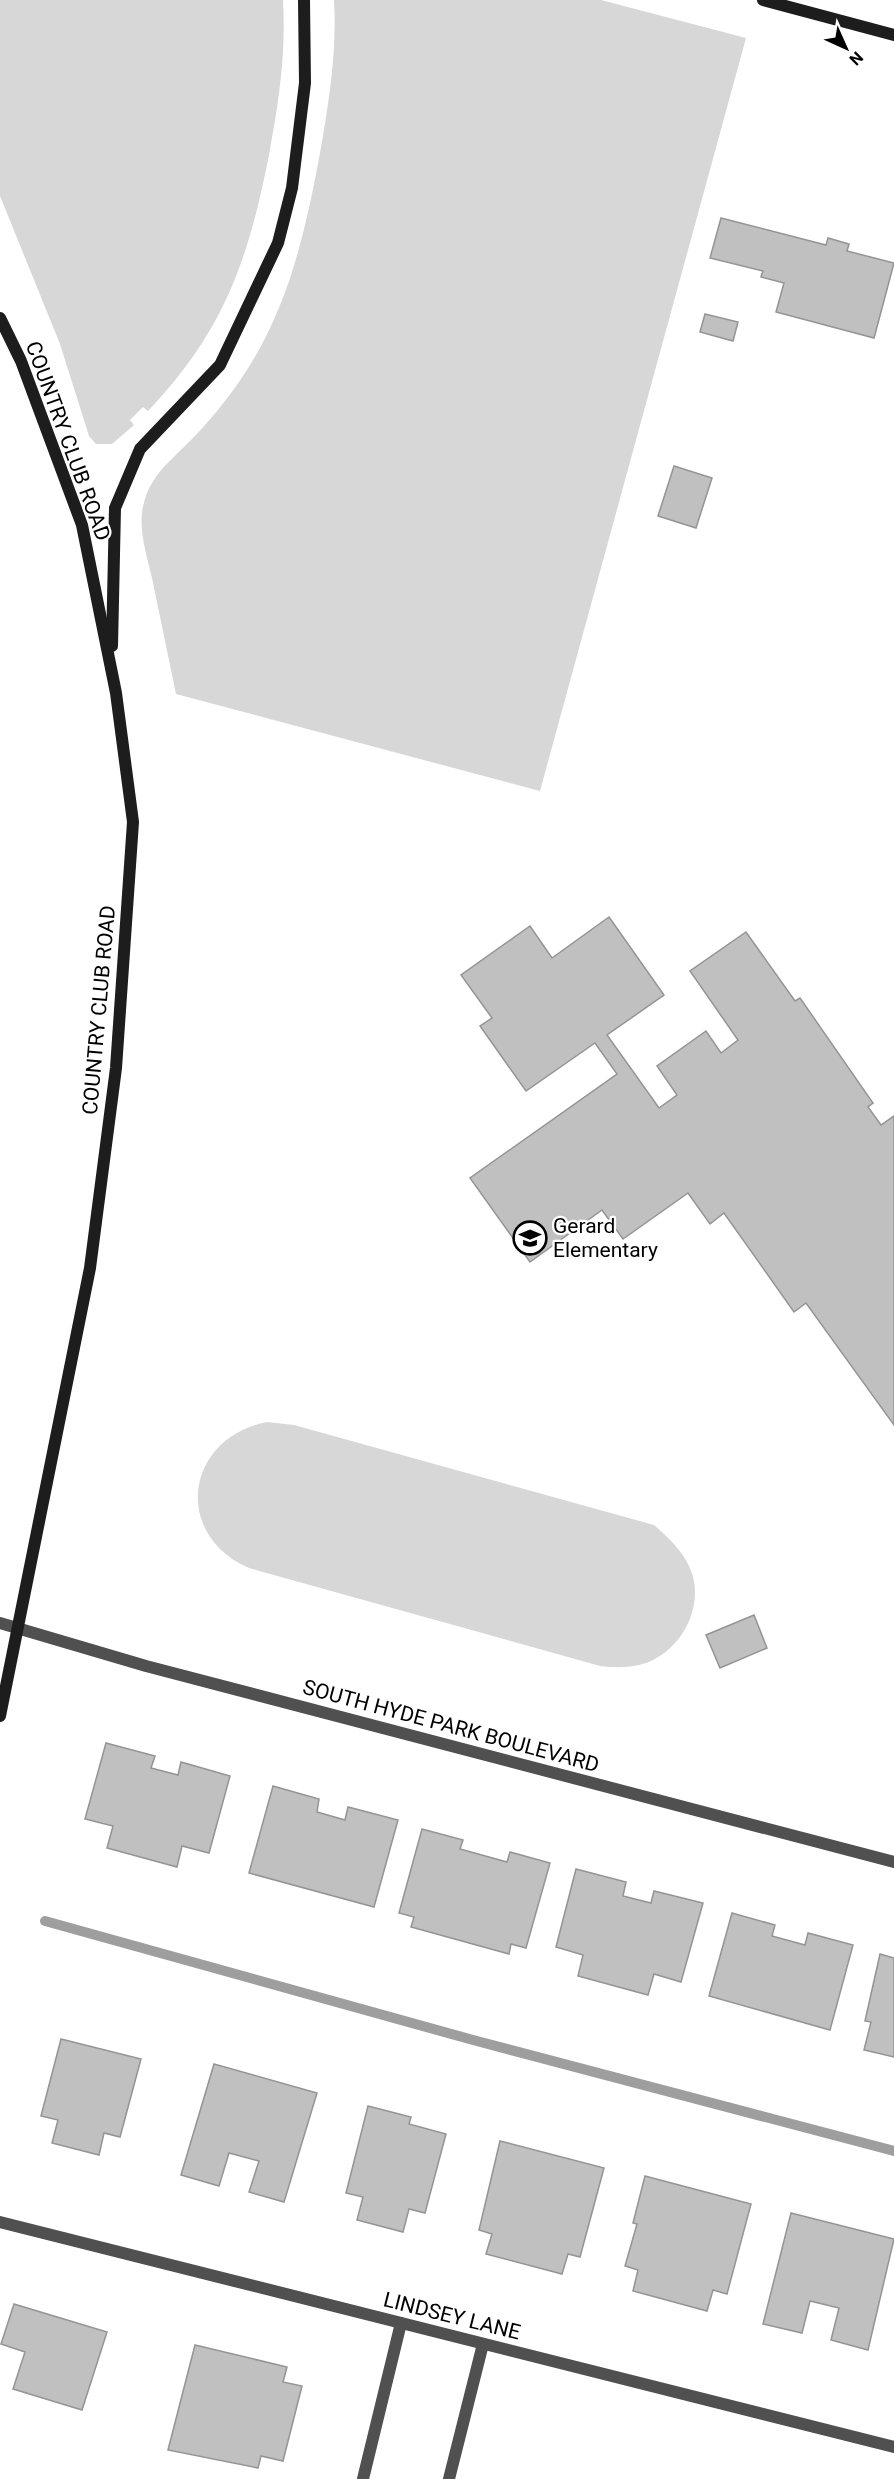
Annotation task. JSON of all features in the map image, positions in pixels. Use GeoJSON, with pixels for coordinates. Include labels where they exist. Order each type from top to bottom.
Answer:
{"type":"FeatureCollection","features":[{"type":"Feature","properties":{"kind":"main road"},"geometry":{"type":"LineString","coordinates":[[111,669],[115,508],[140,449],[220,365],[278,243],[292,188],[305,83],[304,0]]}},
{"type":"Feature","properties":{"kind":"main road"},"geometry":{"type":"LineString","coordinates":[[763,0],[894,35]]}},
{"type":"Feature","properties":{"kind":"main road","name":"COUNTRY CLUB ROAD"},"geometry":{"type":"LineString","coordinates":[[0,318],[21,361],[82,525],[111,669],[133,822],[116,1068],[90,1268],[0,1716]]}},
{"type":"Feature","properties":{"kind":"street","name":"SOUTH HYDE PARK BOULEVARD"},"geometry":{"type":"LineString","coordinates":[[0,1623],[168,1672],[894,1862]]}},
{"type":"Feature","properties":{"kind":"street","name":"LINDSEY LANE"},"geometry":{"type":"LineString","coordinates":[[0,2222],[894,2447]]}},
{"type":"Feature","properties":{"kind":"street"},"geometry":{"type":"LineString","coordinates":[[363,2479],[401,2323]]}},
{"type":"Feature","properties":{"kind":"street"},"geometry":{"type":"LineString","coordinates":[[449,2479],[483,2344]]}},
{"type":"Feature","properties":{"kind":"shaded area"},"geometry":{"type":"Polygon","coordinates":[[[0,0],[283,0],[283,59],[276,115],[261,193],[242,261],[214,323],[196,352],[148,411],[143,407],[130,420],[134,425],[112,444],[96,444],[89,436],[60,344],[0,196],[0,0]]]}},
{"type":"Feature","properties":{"kind":"shaded area"},"geometry":{"type":"Polygon","coordinates":[[[334,0],[601,0],[746,38],[540,791],[176,694],[144,542],[143,507],[150,487],[167,463],[210,420],[241,379],[257,353],[283,299],[301,242],[323,134],[333,58],[334,0]]]}},
{"type":"Feature","properties":{"kind":"shaded area"},"geometry":{"type":"Polygon","coordinates":[[[267,1422],[294,1425],[654,1525],[683,1555],[693,1577],[694,1604],[685,1629],[669,1649],[646,1663],[623,1667],[600,1666],[249,1568],[224,1553],[208,1534],[199,1512],[198,1489],[205,1467],[219,1447],[240,1432],[267,1422]]]}},
{"type":"Feature","properties":{"kind":"building"},"geometry":{"type":"Polygon","coordinates":[[[721,218],[826,245],[828,238],[849,244],[847,251],[894,263],[874,338],[776,312],[784,283],[761,277],[763,271],[710,258],[721,218]]]}},
{"type":"Feature","properties":{"kind":"building"},"geometry":{"type":"Polygon","coordinates":[[[705,314],[738,322],[733,341],[700,332],[705,314]]]}},
{"type":"Feature","properties":{"kind":"building"},"geometry":{"type":"Polygon","coordinates":[[[674,466],[712,478],[696,528],[658,516],[674,466]]]}},
{"type":"Feature","properties":{"kind":"building"},"geometry":{"type":"Polygon","coordinates":[[[609,917],[664,995],[607,1035],[659,1108],[677,1095],[657,1066],[706,1031],[721,1053],[738,1040],[690,971],[746,932],[795,1001],[800,998],[873,1103],[868,1107],[881,1125],[894,1116],[894,1425],[806,1303],[794,1312],[724,1213],[710,1224],[688,1193],[623,1239],[602,1210],[530,1262],[470,1178],[617,1074],[595,1043],[526,1091],[480,1026],[492,1018],[461,975],[530,926],[552,958],[609,917]]]}},
{"type":"Feature","properties":{"kind":"building"},"geometry":{"type":"Polygon","coordinates":[[[754,1615],[767,1648],[720,1668],[706,1635],[754,1615]]]}},
{"type":"Feature","properties":{"kind":"building"},"geometry":{"type":"Polygon","coordinates":[[[106,1743],[155,1756],[151,1768],[178,1775],[181,1762],[230,1776],[209,1853],[182,1846],[177,1867],[107,1848],[113,1826],[85,1819],[106,1743]]]}},
{"type":"Feature","properties":{"kind":"building"},"geometry":{"type":"Polygon","coordinates":[[[273,1786],[319,1799],[317,1812],[345,1820],[348,1807],[398,1820],[374,1907],[249,1873],[273,1786]]]}},
{"type":"Feature","properties":{"kind":"building"},"geometry":{"type":"Polygon","coordinates":[[[422,1829],[463,1840],[460,1849],[507,1862],[510,1852],[550,1863],[526,1948],[511,1944],[509,1954],[411,1927],[414,1917],[399,1913],[422,1829]]]}},
{"type":"Feature","properties":{"kind":"building"},"geometry":{"type":"Polygon","coordinates":[[[576,1869],[626,1882],[623,1896],[651,1903],[654,1891],[703,1903],[681,1982],[654,1974],[648,1995],[578,1976],[583,1955],[556,1947],[576,1869]]]}},
{"type":"Feature","properties":{"kind":"building"},"geometry":{"type":"Polygon","coordinates":[[[732,1913],[775,1925],[772,1936],[805,1945],[808,1933],[853,1945],[830,2030],[709,1996],[732,1913]]]}},
{"type":"Feature","properties":{"kind":"building"},"geometry":{"type":"Polygon","coordinates":[[[880,1954],[894,1958],[894,2057],[864,2050],[871,2022],[865,2021],[880,1954]]]}},
{"type":"Feature","properties":{"kind":"building"},"geometry":{"type":"Polygon","coordinates":[[[61,2039],[141,2059],[120,2137],[104,2133],[99,2155],[52,2143],[58,2120],[41,2116],[61,2039]]]}},
{"type":"Feature","properties":{"kind":"building"},"geometry":{"type":"Polygon","coordinates":[[[214,2064],[317,2093],[284,2202],[249,2192],[259,2161],[229,2153],[219,2186],[181,2175],[214,2064]]]}},
{"type":"Feature","properties":{"kind":"building"},"geometry":{"type":"Polygon","coordinates":[[[368,2106],[411,2117],[409,2124],[446,2134],[425,2213],[409,2209],[403,2232],[357,2220],[363,2197],[346,2193],[368,2106]]]}},
{"type":"Feature","properties":{"kind":"building"},"geometry":{"type":"Polygon","coordinates":[[[500,2141],[604,2168],[580,2257],[568,2254],[562,2274],[486,2254],[492,2234],[479,2230],[500,2141]]]}},
{"type":"Feature","properties":{"kind":"building"},"geometry":{"type":"Polygon","coordinates":[[[645,2176],[751,2204],[727,2294],[713,2290],[707,2311],[633,2291],[638,2270],[625,2266],[637,2224],[633,2223],[645,2176]]]}},
{"type":"Feature","properties":{"kind":"building"},"geometry":{"type":"Polygon","coordinates":[[[791,2213],[894,2239],[868,2350],[831,2340],[839,2308],[810,2301],[802,2333],[763,2324],[791,2213]]]}},
{"type":"Feature","properties":{"kind":"building"},"geometry":{"type":"Polygon","coordinates":[[[14,2304],[107,2332],[82,2410],[13,2389],[25,2352],[1,2344],[14,2304]]]}},
{"type":"Feature","properties":{"kind":"building"},"geometry":{"type":"Polygon","coordinates":[[[195,2345],[287,2367],[283,2382],[302,2386],[283,2461],[261,2456],[258,2468],[168,2450],[195,2345]]]}},
{"type":"Feature","properties":{"kind":"waterway"},"geometry":{"type":"LineString","coordinates":[[45,1921],[473,2040],[894,2151]]}},
{"type":"Feature","properties":{"kind":"place","name":"Gerard Elementary"},"geometry":{"type":"Point","coordinates":[530,1238]}}]}
